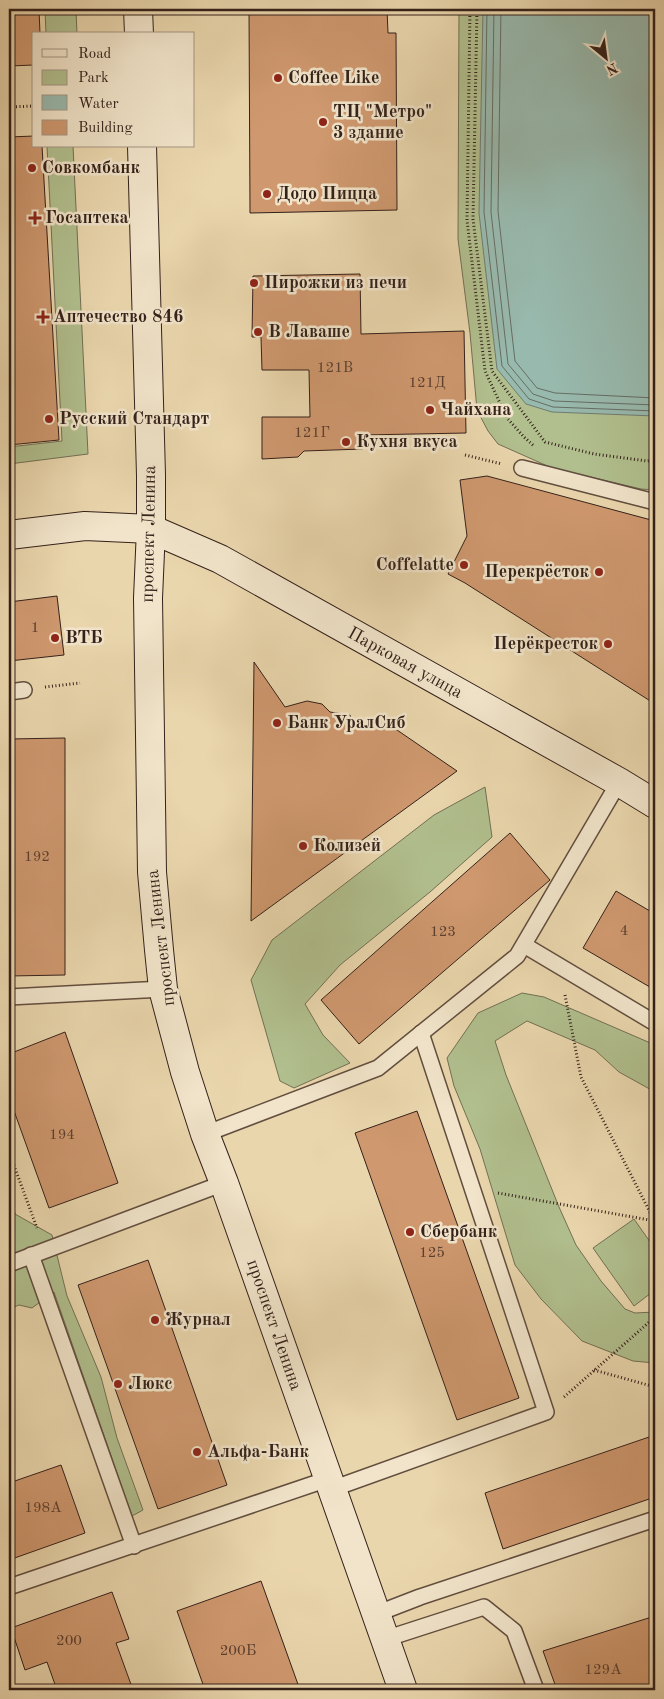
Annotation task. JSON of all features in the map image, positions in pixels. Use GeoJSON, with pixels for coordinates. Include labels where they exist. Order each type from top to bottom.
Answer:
{"type":"FeatureCollection","features":[{"type":"Feature","properties":{"kind":"main road"},"geometry":{"type":"LineString","coordinates":[[138,9],[139,32]]}},
{"type":"Feature","properties":{"kind":"main road","name":"проспект Ленина"},"geometry":{"type":"LineString","coordinates":[[142,148],[151,530],[148,598],[152,872],[163,989],[185,1072],[205,1134],[403,1690]]}},
{"type":"Feature","properties":{"kind":"main road","name":"Парковая улица"},"geometry":{"type":"LineString","coordinates":[[9,535],[85,526],[151,530],[220,559],[619,782],[655,804]]}},
{"type":"Feature","properties":{"kind":"lane"},"geometry":{"type":"LineString","coordinates":[[522,468],[655,502]]}},
{"type":"Feature","properties":{"kind":"lane"},"geometry":{"type":"LineString","coordinates":[[9,692],[24,690]]}},
{"type":"Feature","properties":{"kind":"lane"},"geometry":{"type":"LineString","coordinates":[[205,1134],[378,1068],[517,956],[619,782]]}},
{"type":"Feature","properties":{"kind":"lane"},"geometry":{"type":"LineString","coordinates":[[524,945],[655,1024]]}},
{"type":"Feature","properties":{"kind":"lane"},"geometry":{"type":"LineString","coordinates":[[9,997],[163,989]]}},
{"type":"Feature","properties":{"kind":"lane"},"geometry":{"type":"LineString","coordinates":[[9,1587],[330,1484],[546,1412],[421,1033]]}},
{"type":"Feature","properties":{"kind":"lane"},"geometry":{"type":"LineString","coordinates":[[9,1264],[224,1183]]}},
{"type":"Feature","properties":{"kind":"lane"},"geometry":{"type":"LineString","coordinates":[[38,1253],[134,1546]]}},
{"type":"Feature","properties":{"kind":"lane"},"geometry":{"type":"LineString","coordinates":[[376,1614],[420,1597],[655,1519]]}},
{"type":"Feature","properties":{"kind":"lane"},"geometry":{"type":"LineString","coordinates":[[385,1639],[484,1607],[514,1632],[536,1690]]}},
{"type":"Feature","properties":{"kind":"path"},"geometry":{"type":"LineString","coordinates":[[470,9],[467,220],[485,371],[507,418],[531,444],[538,447]]}},
{"type":"Feature","properties":{"kind":"path"},"geometry":{"type":"LineString","coordinates":[[477,9],[473,219],[492,371],[545,442],[594,454],[647,461],[655,460]]}},
{"type":"Feature","properties":{"kind":"path"},"geometry":{"type":"LineString","coordinates":[[9,107],[32,106]]}},
{"type":"Feature","properties":{"kind":"path"},"geometry":{"type":"LineString","coordinates":[[465,455],[522,468]]}},
{"type":"Feature","properties":{"kind":"path"},"geometry":{"type":"LineString","coordinates":[[24,690],[80,683]]}},
{"type":"Feature","properties":{"kind":"path"},"geometry":{"type":"LineString","coordinates":[[558,966],[582,1077],[655,1222]]}},
{"type":"Feature","properties":{"kind":"path"},"geometry":{"type":"LineString","coordinates":[[9,1152],[38,1253]]}},
{"type":"Feature","properties":{"kind":"path"},"geometry":{"type":"LineString","coordinates":[[472,1188],[655,1222]]}},
{"type":"Feature","properties":{"kind":"path"},"geometry":{"type":"LineString","coordinates":[[546,1412],[655,1317]]}},
{"type":"Feature","properties":{"kind":"path"},"geometry":{"type":"LineString","coordinates":[[594,1370],[655,1387]]}},
{"type":"Feature","properties":{"kind":"green space"},"geometry":{"type":"Polygon","coordinates":[[[45,9],[76,9],[77,32],[46,32],[45,9]]]}},
{"type":"Feature","properties":{"kind":"green space"},"geometry":{"type":"Polygon","coordinates":[[[459,9],[655,9],[655,490],[641,489],[552,468],[498,444],[488,431],[477,410],[470,333],[458,239],[459,9]]]}},
{"type":"Feature","properties":{"kind":"green space"},"geometry":{"type":"Polygon","coordinates":[[[47,148],[73,148],[88,454],[9,464],[9,447],[62,441],[47,148]]]}},
{"type":"Feature","properties":{"kind":"green space"},"geometry":{"type":"Polygon","coordinates":[[[485,787],[492,837],[430,892],[340,965],[305,1004],[323,1035],[350,1063],[294,1088],[280,1081],[251,980],[272,940],[434,815],[485,787]]]}},
{"type":"Feature","properties":{"kind":"green space"},"geometry":{"type":"Polygon","coordinates":[[[522,993],[544,997],[655,1045],[655,1092],[619,1072],[595,1050],[527,1021],[495,1041],[506,1075],[576,1245],[601,1281],[625,1309],[635,1313],[655,1312],[655,1363],[633,1361],[582,1341],[541,1299],[515,1265],[480,1149],[454,1086],[447,1058],[478,1013],[522,993]]]}},
{"type":"Feature","properties":{"kind":"green space"},"geometry":{"type":"Polygon","coordinates":[[[9,1181],[15,1214],[52,1235],[67,1296],[101,1377],[117,1438],[143,1510],[132,1516],[54,1292],[32,1308],[19,1305],[9,1309],[9,1181]]]}},
{"type":"Feature","properties":{"kind":"green space"},"geometry":{"type":"Polygon","coordinates":[[[634,1219],[655,1249],[655,1290],[634,1306],[593,1248],[634,1219]]]}},
{"type":"Feature","properties":{"kind":"water"},"geometry":{"type":"Polygon","coordinates":[[[483,9],[655,9],[655,416],[552,412],[526,404],[497,369],[479,213],[483,9]]]}},
{"type":"Feature","properties":{"kind":"building"},"geometry":{"type":"Polygon","coordinates":[[[9,9],[39,9],[40,32],[32,32],[32,65],[9,66],[9,9]]]}},
{"type":"Feature","properties":{"kind":"building","name":"ТЦ \"Метро\" 3 здание"},"geometry":{"type":"Polygon","coordinates":[[[249,9],[387,9],[388,33],[396,33],[397,210],[250,213],[249,9]]]}},
{"type":"Feature","properties":{"kind":"building"},"geometry":{"type":"Polygon","coordinates":[[[32,136],[32,148],[42,148],[59,440],[9,445],[9,137],[32,136]]]}},
{"type":"Feature","properties":{"kind":"building"},"geometry":{"type":"Polygon","coordinates":[[[360,274],[361,334],[464,331],[466,433],[363,435],[363,449],[304,451],[298,457],[262,459],[262,417],[310,417],[309,370],[262,370],[261,337],[252,337],[253,276],[360,274]]]}},
{"type":"Feature","properties":{"kind":"building","name":"Перёкресток"},"geometry":{"type":"Polygon","coordinates":[[[487,476],[655,521],[655,704],[448,574],[467,536],[460,480],[487,476]]]}},
{"type":"Feature","properties":{"kind":"building"},"geometry":{"type":"Polygon","coordinates":[[[57,596],[64,655],[9,661],[9,602],[57,596]]]}},
{"type":"Feature","properties":{"kind":"building","name":"Колизей"},"geometry":{"type":"Polygon","coordinates":[[[254,662],[285,707],[307,701],[322,704],[330,712],[350,715],[353,726],[397,730],[457,771],[251,921],[254,662]]]}},
{"type":"Feature","properties":{"kind":"building"},"geometry":{"type":"Polygon","coordinates":[[[65,738],[65,975],[9,976],[9,739],[65,738]]]}},
{"type":"Feature","properties":{"kind":"building"},"geometry":{"type":"Polygon","coordinates":[[[510,833],[550,880],[359,1044],[321,1000],[510,833]]]}},
{"type":"Feature","properties":{"kind":"building"},"geometry":{"type":"Polygon","coordinates":[[[616,891],[655,914],[655,990],[583,948],[616,891]]]}},
{"type":"Feature","properties":{"kind":"building"},"geometry":{"type":"Polygon","coordinates":[[[65,1032],[118,1183],[49,1208],[9,1097],[9,1054],[65,1032]]]}},
{"type":"Feature","properties":{"kind":"building"},"geometry":{"type":"Polygon","coordinates":[[[417,1111],[519,1398],[457,1420],[355,1133],[417,1111]]]}},
{"type":"Feature","properties":{"kind":"building"},"geometry":{"type":"Polygon","coordinates":[[[148,1260],[227,1485],[158,1509],[78,1285],[148,1260]]]}},
{"type":"Feature","properties":{"kind":"building"},"geometry":{"type":"Polygon","coordinates":[[[655,1435],[655,1497],[503,1549],[485,1493],[655,1435]]]}},
{"type":"Feature","properties":{"kind":"building"},"geometry":{"type":"Polygon","coordinates":[[[61,1465],[85,1533],[9,1560],[9,1483],[61,1465]]]}},
{"type":"Feature","properties":{"kind":"building"},"geometry":{"type":"Polygon","coordinates":[[[261,1581],[300,1690],[205,1690],[177,1611],[261,1581]]]}},
{"type":"Feature","properties":{"kind":"building"},"geometry":{"type":"Polygon","coordinates":[[[112,1592],[129,1639],[116,1643],[133,1690],[57,1690],[47,1662],[25,1670],[11,1628],[112,1592]]]}},
{"type":"Feature","properties":{"kind":"building"},"geometry":{"type":"Polygon","coordinates":[[[655,1616],[655,1690],[557,1690],[543,1651],[655,1616]]]}},
{"type":"Feature","properties":{"kind":"place","name":"Coffee Like"},"geometry":{"type":"Point","coordinates":[278,78]}},
{"type":"Feature","properties":{"kind":"place","name":"ТЦ \"Метро\" 3 здание"},"geometry":{"type":"Point","coordinates":[323,122]}},
{"type":"Feature","properties":{"kind":"place","name":"Совкомбанк"},"geometry":{"type":"Point","coordinates":[32,168]}},
{"type":"Feature","properties":{"kind":"place","name":"Додо Пицца"},"geometry":{"type":"Point","coordinates":[267,194]}},
{"type":"Feature","properties":{"kind":"place","name":"Госаптека"},"geometry":{"type":"Point","coordinates":[35,218]}},
{"type":"Feature","properties":{"kind":"place","name":"Пирожки из печи"},"geometry":{"type":"Point","coordinates":[254,283]}},
{"type":"Feature","properties":{"kind":"place","name":"Аптечество 846"},"geometry":{"type":"Point","coordinates":[43,317]}},
{"type":"Feature","properties":{"kind":"place","name":"В Лаваше"},"geometry":{"type":"Point","coordinates":[258,332]}},
{"type":"Feature","properties":{"kind":"place","name":"Чайхана"},"geometry":{"type":"Point","coordinates":[430,410]}},
{"type":"Feature","properties":{"kind":"place","name":"Русский Стандарт"},"geometry":{"type":"Point","coordinates":[49,419]}},
{"type":"Feature","properties":{"kind":"place","name":"Кухня вкуса"},"geometry":{"type":"Point","coordinates":[346,442]}},
{"type":"Feature","properties":{"kind":"place","name":"Coffelatte"},"geometry":{"type":"Point","coordinates":[464,565]}},
{"type":"Feature","properties":{"kind":"place","name":"Перекрёсток"},"geometry":{"type":"Point","coordinates":[599,572]}},
{"type":"Feature","properties":{"kind":"place","name":"ВТБ"},"geometry":{"type":"Point","coordinates":[55,638]}},
{"type":"Feature","properties":{"kind":"place","name":"Перёкресток"},"geometry":{"type":"Point","coordinates":[608,644]}},
{"type":"Feature","properties":{"kind":"place","name":"Банк УралСиб"},"geometry":{"type":"Point","coordinates":[277,723]}},
{"type":"Feature","properties":{"kind":"place","name":"Колизей"},"geometry":{"type":"Point","coordinates":[303,846]}},
{"type":"Feature","properties":{"kind":"place","name":"Сбербанк"},"geometry":{"type":"Point","coordinates":[410,1232]}},
{"type":"Feature","properties":{"kind":"place","name":"Журнал"},"geometry":{"type":"Point","coordinates":[155,1320]}},
{"type":"Feature","properties":{"kind":"place","name":"Люкс"},"geometry":{"type":"Point","coordinates":[118,1384]}},
{"type":"Feature","properties":{"kind":"place","name":"Альфа-Банк"},"geometry":{"type":"Point","coordinates":[197,1452]}}]}
